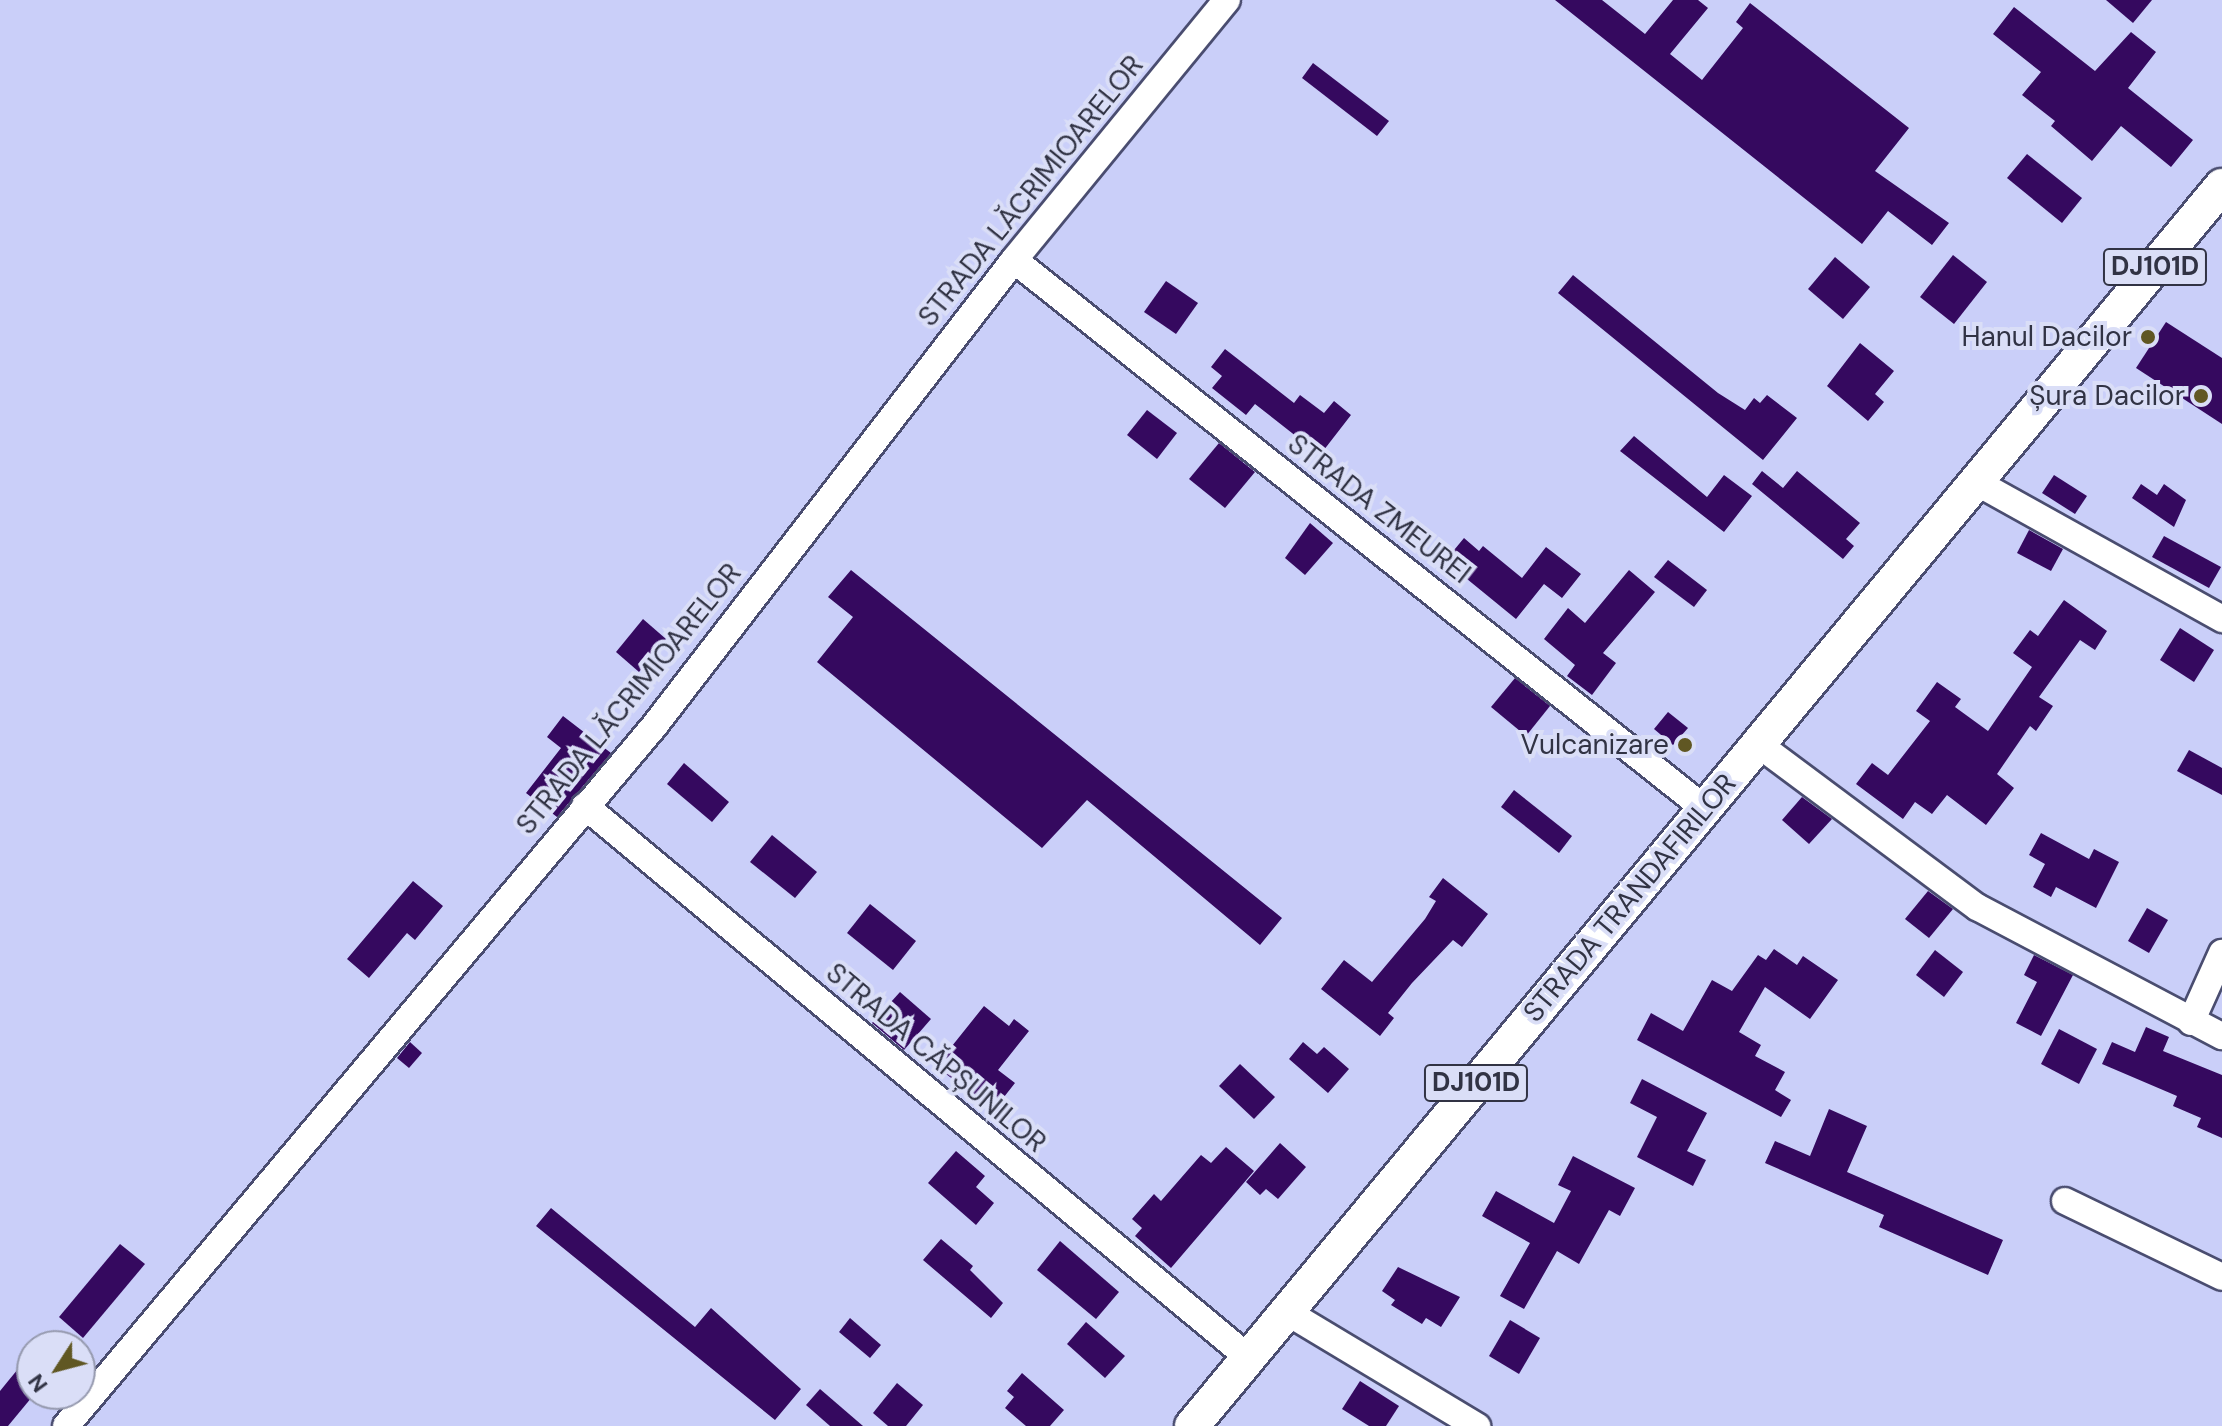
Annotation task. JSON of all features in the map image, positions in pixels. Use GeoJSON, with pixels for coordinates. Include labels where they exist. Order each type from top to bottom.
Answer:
{"type":"FeatureCollection","features":[{"type":"Feature","properties":{"kind":"main road","name":"DJ101D"},"geometry":{"type":"LineString","coordinates":[[1976,482],[2222,186]]}},
{"type":"Feature","properties":{"kind":"main road","name":"STRADA TRANDAFIRILOR"},"geometry":{"type":"LineString","coordinates":[[1192,1426],[1976,482]]}},
{"type":"Feature","properties":{"kind":"street","name":"STRADA LĂCRIMIOARELOR"},"geometry":{"type":"LineString","coordinates":[[66,1426],[655,725],[1014,260],[1227,0]]}},
{"type":"Feature","properties":{"kind":"street","name":"STRADA ZMEUREI"},"geometry":{"type":"LineString","coordinates":[[1014,260],[1704,808]]}},
{"type":"Feature","properties":{"kind":"street"},"geometry":{"type":"LineString","coordinates":[[1976,482],[2222,619]]}},
{"type":"Feature","properties":{"kind":"street"},"geometry":{"type":"LineString","coordinates":[[1758,744],[1977,907],[2222,1036]]}},
{"type":"Feature","properties":{"kind":"street","name":"STRADA CĂPȘUNILOR"},"geometry":{"type":"LineString","coordinates":[[585,806],[1249,1358]]}},
{"type":"Feature","properties":{"kind":"street"},"geometry":{"type":"LineString","coordinates":[[2191,1022],[2222,953]]}},
{"type":"Feature","properties":{"kind":"street"},"geometry":{"type":"LineString","coordinates":[[2065,1201],[2222,1277]]}},
{"type":"Feature","properties":{"kind":"street"},"geometry":{"type":"LineString","coordinates":[[1287,1312],[1477,1426]]}},
{"type":"Feature","properties":{"kind":"building"},"geometry":{"type":"Polygon","coordinates":[[[1555,0],[1602,0],[1645,34],[1673,0],[1698,0],[1708,8],[1670,54],[1702,80],[1743,28],[1736,22],[1750,3],[1909,128],[1875,171],[1949,223],[1932,245],[1888,211],[1862,244],[1555,0]]]}},
{"type":"Feature","properties":{"kind":"building"},"geometry":{"type":"Polygon","coordinates":[[[2106,0],[2152,0],[2133,23],[2106,0]]]}},
{"type":"Feature","properties":{"kind":"building"},"geometry":{"type":"Polygon","coordinates":[[[2014,7],[2095,71],[2131,32],[2156,52],[2128,88],[2193,140],[2171,167],[2121,126],[2092,161],[2051,126],[2055,121],[2022,95],[2041,72],[1993,34],[2014,7]]]}},
{"type":"Feature","properties":{"kind":"building"},"geometry":{"type":"Polygon","coordinates":[[[1313,63],[1389,121],[1377,136],[1302,78],[1313,63]]]}},
{"type":"Feature","properties":{"kind":"building"},"geometry":{"type":"Polygon","coordinates":[[[2027,154],[2082,198],[2062,223],[2007,178],[2027,154]]]}},
{"type":"Feature","properties":{"kind":"building"},"geometry":{"type":"Polygon","coordinates":[[[1953,255],[1987,282],[1954,324],[1920,297],[1953,255]]]}},
{"type":"Feature","properties":{"kind":"building"},"geometry":{"type":"Polygon","coordinates":[[[1835,257],[1870,287],[1843,319],[1808,289],[1835,257]]]}},
{"type":"Feature","properties":{"kind":"building"},"geometry":{"type":"Polygon","coordinates":[[[1573,275],[1718,393],[1745,410],[1754,398],[1760,403],[1767,395],[1797,418],[1763,460],[1558,293],[1573,275]]]}},
{"type":"Feature","properties":{"kind":"building"},"geometry":{"type":"Polygon","coordinates":[[[1166,281],[1198,303],[1176,334],[1144,312],[1166,281]]]}},
{"type":"Feature","properties":{"kind":"building","name":"Șura Dacilor"},"geometry":{"type":"Polygon","coordinates":[[[2166,322],[2222,358],[2222,424],[2136,368],[2166,322]]]}},
{"type":"Feature","properties":{"kind":"building"},"geometry":{"type":"Polygon","coordinates":[[[1860,343],[1894,371],[1875,394],[1884,402],[1868,421],[1827,386],[1860,343]]]}},
{"type":"Feature","properties":{"kind":"building"},"geometry":{"type":"Polygon","coordinates":[[[1225,349],[1294,403],[1300,395],[1324,413],[1334,401],[1351,415],[1320,455],[1255,404],[1246,415],[1212,388],[1222,376],[1211,367],[1225,349]]]}},
{"type":"Feature","properties":{"kind":"building"},"geometry":{"type":"Polygon","coordinates":[[[1147,410],[1177,433],[1157,459],[1127,435],[1147,410]]]}},
{"type":"Feature","properties":{"kind":"building"},"geometry":{"type":"Polygon","coordinates":[[[1634,436],[1707,497],[1724,475],[1752,496],[1724,532],[1620,451],[1634,436]]]}},
{"type":"Feature","properties":{"kind":"building"},"geometry":{"type":"Polygon","coordinates":[[[1219,443],[1255,472],[1225,508],[1189,479],[1219,443]]]}},
{"type":"Feature","properties":{"kind":"building"},"geometry":{"type":"Polygon","coordinates":[[[1762,471],[1783,488],[1797,471],[1860,523],[1846,539],[1854,546],[1843,559],[1752,484],[1762,471]]]}},
{"type":"Feature","properties":{"kind":"building"},"geometry":{"type":"Polygon","coordinates":[[[2054,475],[2087,496],[2075,514],[2042,493],[2054,475]]]}},
{"type":"Feature","properties":{"kind":"building"},"geometry":{"type":"Polygon","coordinates":[[[2141,484],[2157,495],[2164,484],[2186,500],[2174,527],[2132,498],[2141,484]]]}},
{"type":"Feature","properties":{"kind":"building"},"geometry":{"type":"Polygon","coordinates":[[[1310,523],[1333,543],[1305,575],[1285,558],[1310,523]]]}},
{"type":"Feature","properties":{"kind":"building"},"geometry":{"type":"Polygon","coordinates":[[[2029,530],[2063,549],[2051,571],[2017,553],[2029,530]]]}},
{"type":"Feature","properties":{"kind":"building"},"geometry":{"type":"Polygon","coordinates":[[[2164,536],[2221,567],[2209,588],[2152,557],[2164,536]]]}},
{"type":"Feature","properties":{"kind":"building"},"geometry":{"type":"Polygon","coordinates":[[[1464,538],[1479,551],[1483,546],[1522,578],[1546,547],[1581,574],[1562,598],[1544,584],[1516,619],[1445,561],[1464,538]]]}},
{"type":"Feature","properties":{"kind":"building"},"geometry":{"type":"Polygon","coordinates":[[[1668,560],[1707,590],[1694,607],[1654,577],[1668,560]]]}},
{"type":"Feature","properties":{"kind":"building"},"geometry":{"type":"Polygon","coordinates":[[[851,570],[1282,918],[1260,945],[1087,800],[1042,848],[817,662],[853,617],[828,597],[851,570]]]}},
{"type":"Feature","properties":{"kind":"building"},"geometry":{"type":"Polygon","coordinates":[[[1629,570],[1655,592],[1603,653],[1616,663],[1592,695],[1567,676],[1575,665],[1544,639],[1568,608],[1585,623],[1629,570]]]}},
{"type":"Feature","properties":{"kind":"building"},"geometry":{"type":"Polygon","coordinates":[[[2064,600],[2107,631],[2095,650],[2080,640],[2039,697],[2053,706],[2036,731],[2030,726],[1997,774],[2014,788],[1986,825],[1947,795],[1932,814],[1915,802],[1903,819],[1856,784],[1872,763],[1888,775],[1930,721],[1916,711],[1937,682],[1961,699],[1955,707],[1988,731],[2032,667],[2013,653],[2030,630],[2038,636],[2064,600]]]}},
{"type":"Feature","properties":{"kind":"building"},"geometry":{"type":"Polygon","coordinates":[[[643,619],[666,639],[639,672],[616,652],[643,619]]]}},
{"type":"Feature","properties":{"kind":"building"},"geometry":{"type":"Polygon","coordinates":[[[2180,628],[2214,650],[2194,682],[2160,660],[2180,628]]]}},
{"type":"Feature","properties":{"kind":"building"},"geometry":{"type":"Polygon","coordinates":[[[1515,678],[1550,706],[1526,736],[1491,707],[1515,678]]]}},
{"type":"Feature","properties":{"kind":"building"},"geometry":{"type":"Polygon","coordinates":[[[1668,712],[1688,728],[1673,745],[1654,729],[1668,712]]]}},
{"type":"Feature","properties":{"kind":"building"},"geometry":{"type":"Polygon","coordinates":[[[563,716],[611,753],[557,817],[526,793],[561,748],[547,737],[563,716]]]}},
{"type":"Feature","properties":{"kind":"building"},"geometry":{"type":"Polygon","coordinates":[[[2189,750],[2222,768],[2222,795],[2177,771],[2189,750]]]}},
{"type":"Feature","properties":{"kind":"building"},"geometry":{"type":"Polygon","coordinates":[[[684,763],[729,802],[712,822],[667,784],[684,763]]]}},
{"type":"Feature","properties":{"kind":"building"},"geometry":{"type":"Polygon","coordinates":[[[1514,790],[1572,836],[1559,853],[1501,807],[1514,790]]]}},
{"type":"Feature","properties":{"kind":"building"},"geometry":{"type":"Polygon","coordinates":[[[1802,797],[1832,819],[1809,844],[1782,820],[1802,797]]]}},
{"type":"Feature","properties":{"kind":"building"},"geometry":{"type":"Polygon","coordinates":[[[2041,833],[2089,859],[2094,849],[2119,862],[2096,908],[2056,887],[2051,897],[2033,887],[2045,864],[2029,855],[2041,833]]]}},
{"type":"Feature","properties":{"kind":"building"},"geometry":{"type":"Polygon","coordinates":[[[772,835],[817,872],[795,898],[750,862],[772,835]]]}},
{"type":"Feature","properties":{"kind":"building"},"geometry":{"type":"Polygon","coordinates":[[[1443,878],[1488,914],[1462,947],[1453,940],[1412,983],[1388,1013],[1394,1018],[1380,1036],[1321,989],[1344,960],[1372,982],[1425,919],[1436,901],[1429,897],[1443,878]]]}},
{"type":"Feature","properties":{"kind":"building"},"geometry":{"type":"Polygon","coordinates":[[[413,881],[443,906],[415,940],[407,933],[369,978],[347,959],[413,881]]]}},
{"type":"Feature","properties":{"kind":"building"},"geometry":{"type":"Polygon","coordinates":[[[1928,891],[1953,909],[1929,938],[1905,919],[1928,891]]]}},
{"type":"Feature","properties":{"kind":"building"},"geometry":{"type":"Polygon","coordinates":[[[870,904],[916,941],[893,970],[847,933],[870,904]]]}},
{"type":"Feature","properties":{"kind":"building"},"geometry":{"type":"Polygon","coordinates":[[[2147,908],[2168,920],[2149,953],[2128,941],[2147,908]]]}},
{"type":"Feature","properties":{"kind":"building"},"geometry":{"type":"Polygon","coordinates":[[[1774,949],[1797,965],[1803,956],[1838,980],[1810,1019],[1765,987],[1739,1032],[1761,1045],[1755,1056],[1785,1072],[1775,1090],[1791,1100],[1781,1117],[1637,1040],[1651,1013],[1683,1031],[1712,980],[1732,991],[1758,955],[1766,960],[1774,949]]]}},
{"type":"Feature","properties":{"kind":"building"},"geometry":{"type":"Polygon","coordinates":[[[1935,950],[1963,972],[1944,997],[1916,975],[1935,950]]]}},
{"type":"Feature","properties":{"kind":"building"},"geometry":{"type":"Polygon","coordinates":[[[2034,955],[2073,975],[2041,1036],[2016,1023],[2037,982],[2024,975],[2034,955]]]}},
{"type":"Feature","properties":{"kind":"building"},"geometry":{"type":"Polygon","coordinates":[[[900,992],[931,1019],[904,1050],[872,1023],[900,992]]]}},
{"type":"Feature","properties":{"kind":"building"},"geometry":{"type":"Polygon","coordinates":[[[984,1006],[1009,1026],[1014,1019],[1029,1031],[998,1070],[1015,1083],[993,1111],[936,1066],[984,1006]]]}},
{"type":"Feature","properties":{"kind":"building"},"geometry":{"type":"Polygon","coordinates":[[[2146,1027],[2169,1037],[2163,1051],[2222,1075],[2222,1138],[2197,1127],[2201,1118],[2173,1106],[2177,1096],[2102,1064],[2112,1042],[2135,1052],[2146,1027]]]}},
{"type":"Feature","properties":{"kind":"building"},"geometry":{"type":"Polygon","coordinates":[[[2059,1029],[2097,1049],[2079,1084],[2041,1064],[2059,1029]]]}},
{"type":"Feature","properties":{"kind":"building"},"geometry":{"type":"Polygon","coordinates":[[[410,1042],[422,1053],[409,1068],[397,1058],[410,1042]]]}},
{"type":"Feature","properties":{"kind":"building"},"geometry":{"type":"Polygon","coordinates":[[[1303,1042],[1317,1054],[1324,1047],[1349,1069],[1328,1093],[1289,1059],[1303,1042]]]}},
{"type":"Feature","properties":{"kind":"building"},"geometry":{"type":"Polygon","coordinates":[[[1240,1064],[1275,1097],[1254,1119],[1219,1086],[1240,1064]]]}},
{"type":"Feature","properties":{"kind":"building"},"geometry":{"type":"Polygon","coordinates":[[[1642,1079],[1707,1113],[1687,1151],[1706,1160],[1693,1186],[1637,1157],[1657,1117],[1630,1103],[1642,1079]]]}},
{"type":"Feature","properties":{"kind":"building"},"geometry":{"type":"Polygon","coordinates":[[[1829,1109],[1867,1126],[1847,1172],[2003,1240],[1988,1275],[1879,1227],[1884,1215],[1765,1163],[1775,1141],[1810,1156],[1829,1109]]]}},
{"type":"Feature","properties":{"kind":"building"},"geometry":{"type":"Polygon","coordinates":[[[1280,1143],[1306,1167],[1278,1199],[1266,1189],[1260,1195],[1246,1182],[1280,1143]]]}},
{"type":"Feature","properties":{"kind":"building"},"geometry":{"type":"Polygon","coordinates":[[[1226,1147],[1254,1171],[1171,1268],[1135,1236],[1142,1228],[1132,1219],[1154,1194],[1161,1201],[1201,1155],[1211,1163],[1226,1147]]]}},
{"type":"Feature","properties":{"kind":"building"},"geometry":{"type":"Polygon","coordinates":[[[956,1151],[985,1176],[976,1187],[994,1203],[976,1225],[928,1183],[956,1151]]]}},
{"type":"Feature","properties":{"kind":"building"},"geometry":{"type":"Polygon","coordinates":[[[1573,1156],[1635,1188],[1620,1216],[1609,1210],[1579,1264],[1557,1251],[1524,1309],[1500,1296],[1530,1243],[1482,1216],[1496,1191],[1554,1223],[1571,1191],[1558,1185],[1573,1156]]]}},
{"type":"Feature","properties":{"kind":"building"},"geometry":{"type":"Polygon","coordinates":[[[551,1208],[695,1327],[711,1308],[801,1389],[775,1420],[536,1226],[551,1208]]]}},
{"type":"Feature","properties":{"kind":"building"},"geometry":{"type":"Polygon","coordinates":[[[941,1239],[973,1266],[970,1270],[1003,1303],[991,1318],[923,1260],[941,1239]]]}},
{"type":"Feature","properties":{"kind":"building"},"geometry":{"type":"Polygon","coordinates":[[[1060,1241],[1119,1292],[1096,1319],[1037,1270],[1060,1241]]]}},
{"type":"Feature","properties":{"kind":"building"},"geometry":{"type":"Polygon","coordinates":[[[120,1244],[145,1264],[90,1330],[74,1330],[59,1317],[120,1244]]]}},
{"type":"Feature","properties":{"kind":"building"},"geometry":{"type":"Polygon","coordinates":[[[1398,1267],[1460,1297],[1441,1327],[1426,1318],[1422,1324],[1391,1305],[1395,1300],[1382,1291],[1398,1267]]]}},
{"type":"Feature","properties":{"kind":"building"},"geometry":{"type":"Polygon","coordinates":[[[850,1318],[881,1345],[870,1358],[839,1332],[850,1318]]]}},
{"type":"Feature","properties":{"kind":"building"},"geometry":{"type":"Polygon","coordinates":[[[1510,1320],[1540,1338],[1519,1374],[1489,1356],[1510,1320]]]}},
{"type":"Feature","properties":{"kind":"building"},"geometry":{"type":"Polygon","coordinates":[[[1086,1322],[1125,1356],[1105,1378],[1067,1344],[1086,1322]]]}},
{"type":"Feature","properties":{"kind":"building"},"geometry":{"type":"Polygon","coordinates":[[[16,1371],[16,1410],[21,1410],[8,1426],[0,1426],[0,1391],[16,1371]]]}},
{"type":"Feature","properties":{"kind":"building"},"geometry":{"type":"Polygon","coordinates":[[[1022,1373],[1064,1410],[1050,1426],[1026,1426],[1005,1408],[1014,1397],[1007,1391],[1022,1373]]]}},
{"type":"Feature","properties":{"kind":"building"},"geometry":{"type":"Polygon","coordinates":[[[1360,1381],[1399,1406],[1386,1426],[1369,1426],[1342,1409],[1360,1381]]]}},
{"type":"Feature","properties":{"kind":"building"},"geometry":{"type":"Polygon","coordinates":[[[897,1383],[923,1405],[906,1426],[888,1426],[873,1413],[897,1383]]]}},
{"type":"Feature","properties":{"kind":"building"},"geometry":{"type":"Polygon","coordinates":[[[820,1389],[863,1426],[830,1426],[806,1405],[820,1389]]]}},
{"type":"Feature","properties":{"kind":"place","name":"Hanul Dacilor"},"geometry":{"type":"Point","coordinates":[2148,337]}},
{"type":"Feature","properties":{"kind":"place","name":"Șura Dacilor"},"geometry":{"type":"Point","coordinates":[2201,396]}},
{"type":"Feature","properties":{"kind":"place","name":"Vulcanizare"},"geometry":{"type":"Point","coordinates":[1685,745]}}]}
